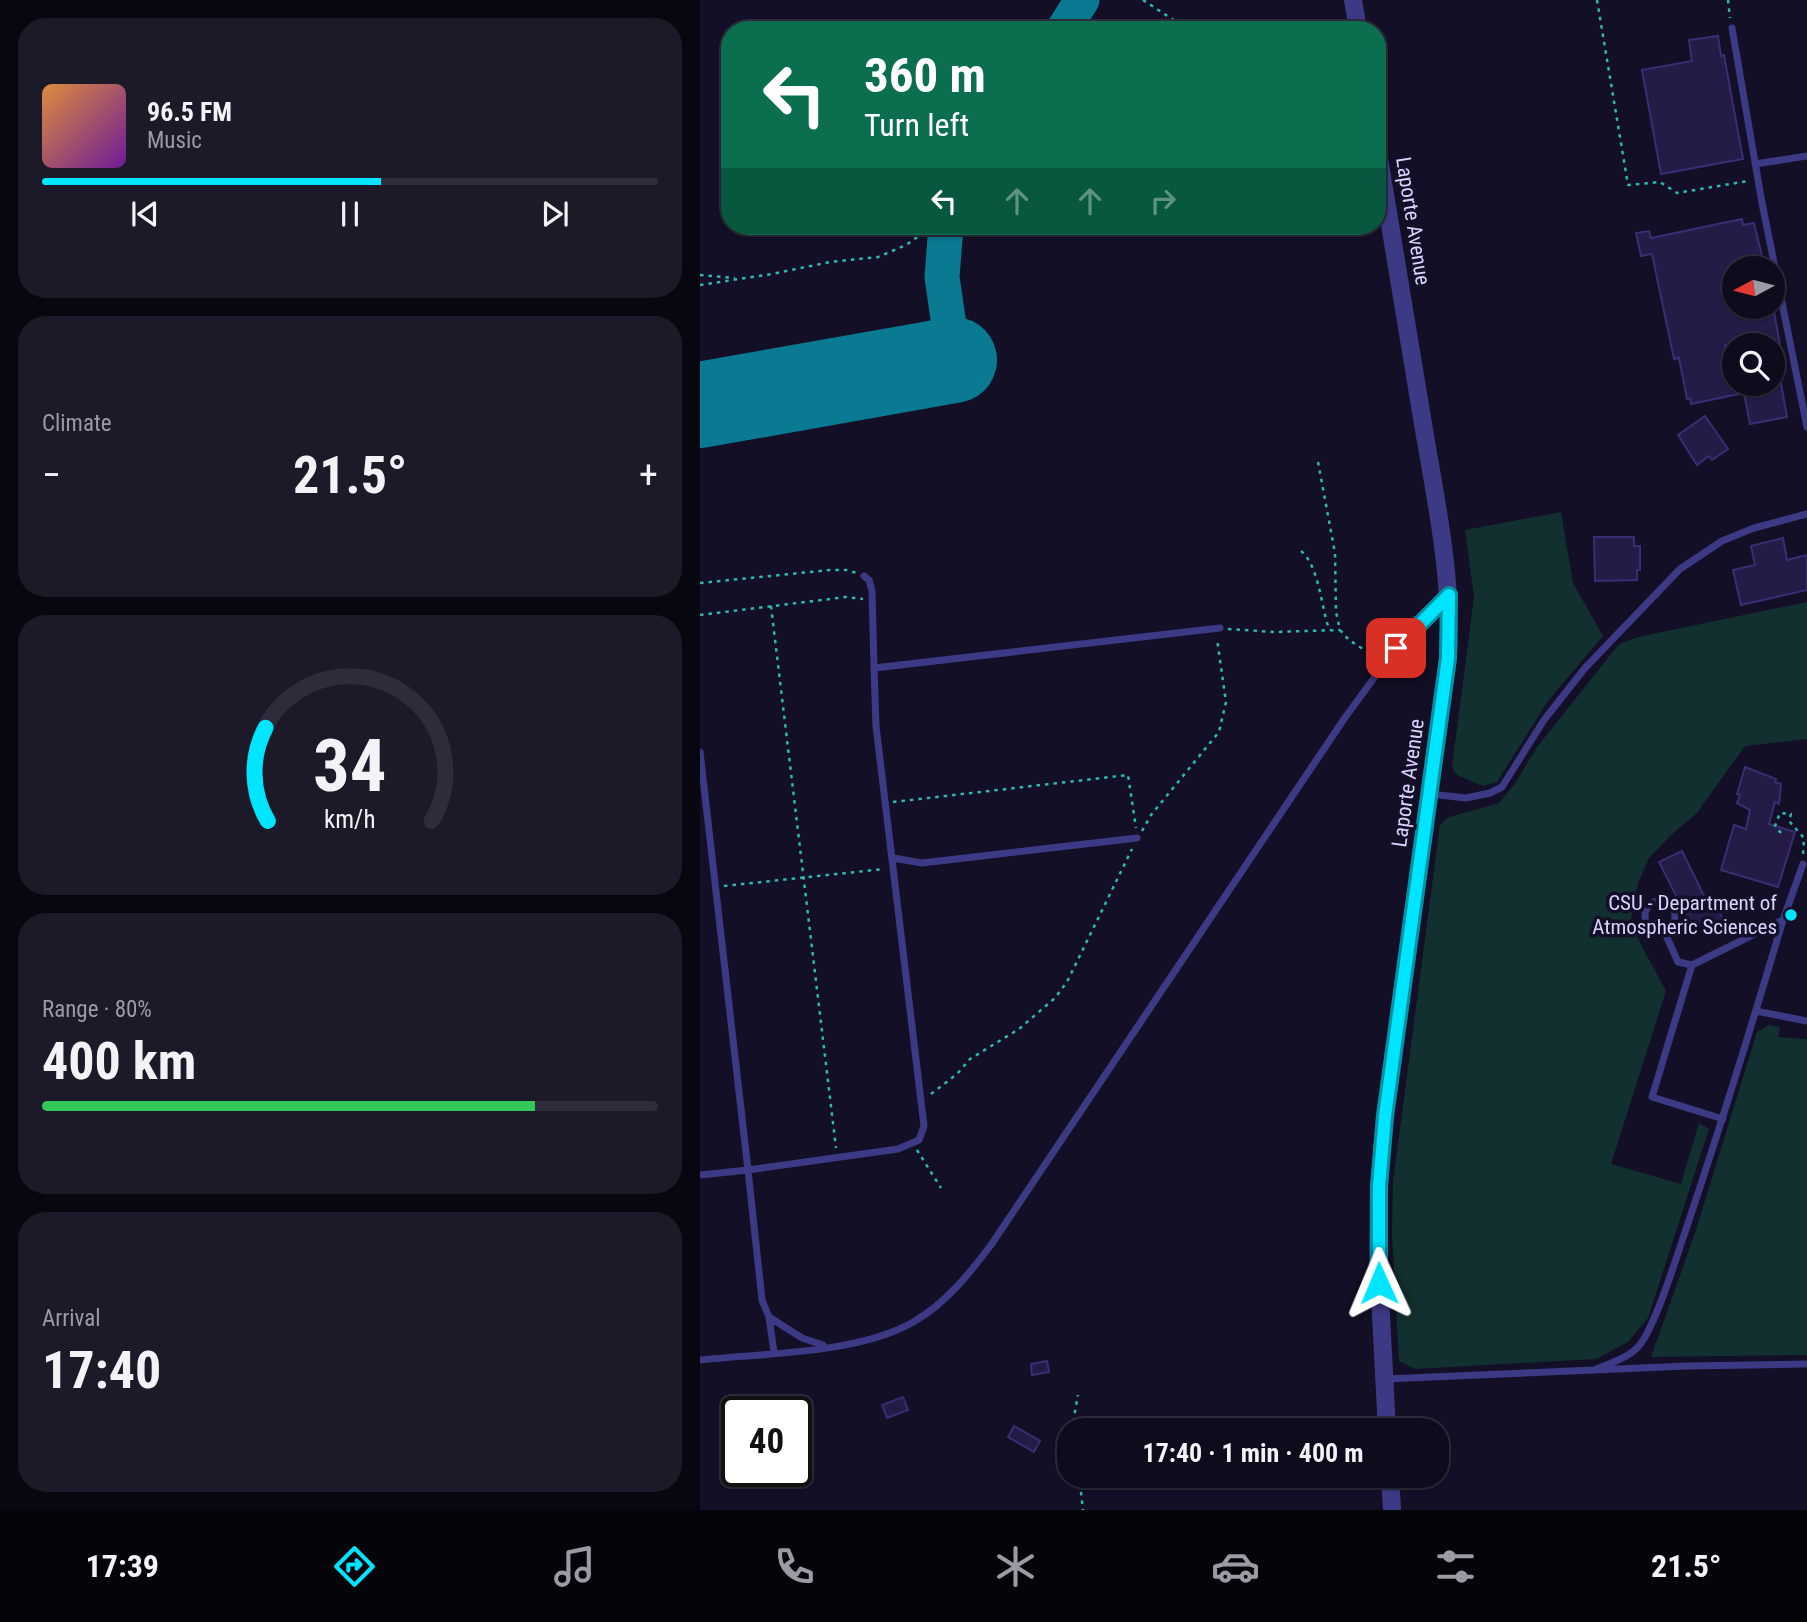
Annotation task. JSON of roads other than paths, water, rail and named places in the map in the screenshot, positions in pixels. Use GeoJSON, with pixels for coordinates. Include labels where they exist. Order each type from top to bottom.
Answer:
{"type":"FeatureCollection","features":[{"type":"Feature","properties":{"kind":"street"},"geometry":{"type":"LineString","coordinates":[[1353,0],[1356,21]]}},
{"type":"Feature","properties":{"kind":"street","name":"Laporte Avenue"},"geometry":{"type":"LineString","coordinates":[[1386,202],[1449,595],[1448,658],[1385,1116],[1379,1186],[1378,1258],[1386,1418]]}},
{"type":"Feature","properties":{"kind":"street"},"geometry":{"type":"LineString","coordinates":[[1391,1488],[1392,1510]]}},
{"type":"Feature","properties":{"kind":"lane"},"geometry":{"type":"LineString","coordinates":[[1732,29],[1758,180],[1807,427]]}},
{"type":"Feature","properties":{"kind":"lane"},"geometry":{"type":"LineString","coordinates":[[1755,164],[1807,156]]}},
{"type":"Feature","properties":{"kind":"lane"},"geometry":{"type":"LineString","coordinates":[[1429,794],[1466,798],[1490,793],[1502,786],[1544,720],[1585,668],[1680,569],[1722,541],[1754,528],[1807,514]]}},
{"type":"Feature","properties":{"kind":"lane"},"geometry":{"type":"LineString","coordinates":[[700,1175],[837,1159],[913,1144],[923,1134],[923,1100],[876,726],[872,601],[869,580],[864,576]]}},
{"type":"Feature","properties":{"kind":"lane"},"geometry":{"type":"LineString","coordinates":[[700,1360],[828,1346],[877,1337],[914,1321],[935,1307],[967,1277],[1344,719],[1421,620],[1449,595]]}},
{"type":"Feature","properties":{"kind":"lane"},"geometry":{"type":"LineString","coordinates":[[874,668],[1218,628]]}},
{"type":"Feature","properties":{"kind":"lane"},"geometry":{"type":"LineString","coordinates":[[700,752],[762,1300],[769,1317],[774,1352]]}},
{"type":"Feature","properties":{"kind":"lane"},"geometry":{"type":"LineString","coordinates":[[893,858],[922,863],[1138,838]]}},
{"type":"Feature","properties":{"kind":"lane"},"geometry":{"type":"LineString","coordinates":[[1594,1370],[1617,1361],[1638,1348],[1653,1319],[1672,1272],[1723,1119],[1783,920],[1803,864]]}},
{"type":"Feature","properties":{"kind":"lane"},"geometry":{"type":"LineString","coordinates":[[1653,902],[1668,903],[1674,910],[1672,925],[1664,931],[1654,930],[1645,919],[1646,909],[1653,902]]}},
{"type":"Feature","properties":{"kind":"lane"},"geometry":{"type":"LineString","coordinates":[[1664,931],[1678,962],[1692,965],[1783,920]]}},
{"type":"Feature","properties":{"kind":"lane"},"geometry":{"type":"LineString","coordinates":[[1692,965],[1652,1097],[1723,1119]]}},
{"type":"Feature","properties":{"kind":"lane"},"geometry":{"type":"LineString","coordinates":[[1756,1011],[1807,1021]]}},
{"type":"Feature","properties":{"kind":"lane"},"geometry":{"type":"LineString","coordinates":[[769,1317],[802,1338],[828,1346]]}},
{"type":"Feature","properties":{"kind":"lane"},"geometry":{"type":"LineString","coordinates":[[1384,1379],[1687,1366],[1807,1364]]}},
{"type":"Feature","properties":{"kind":"place","name":"CSU - Department of Atmospheric Sciences"},"geometry":{"type":"Point","coordinates":[1791,915]}}]}
